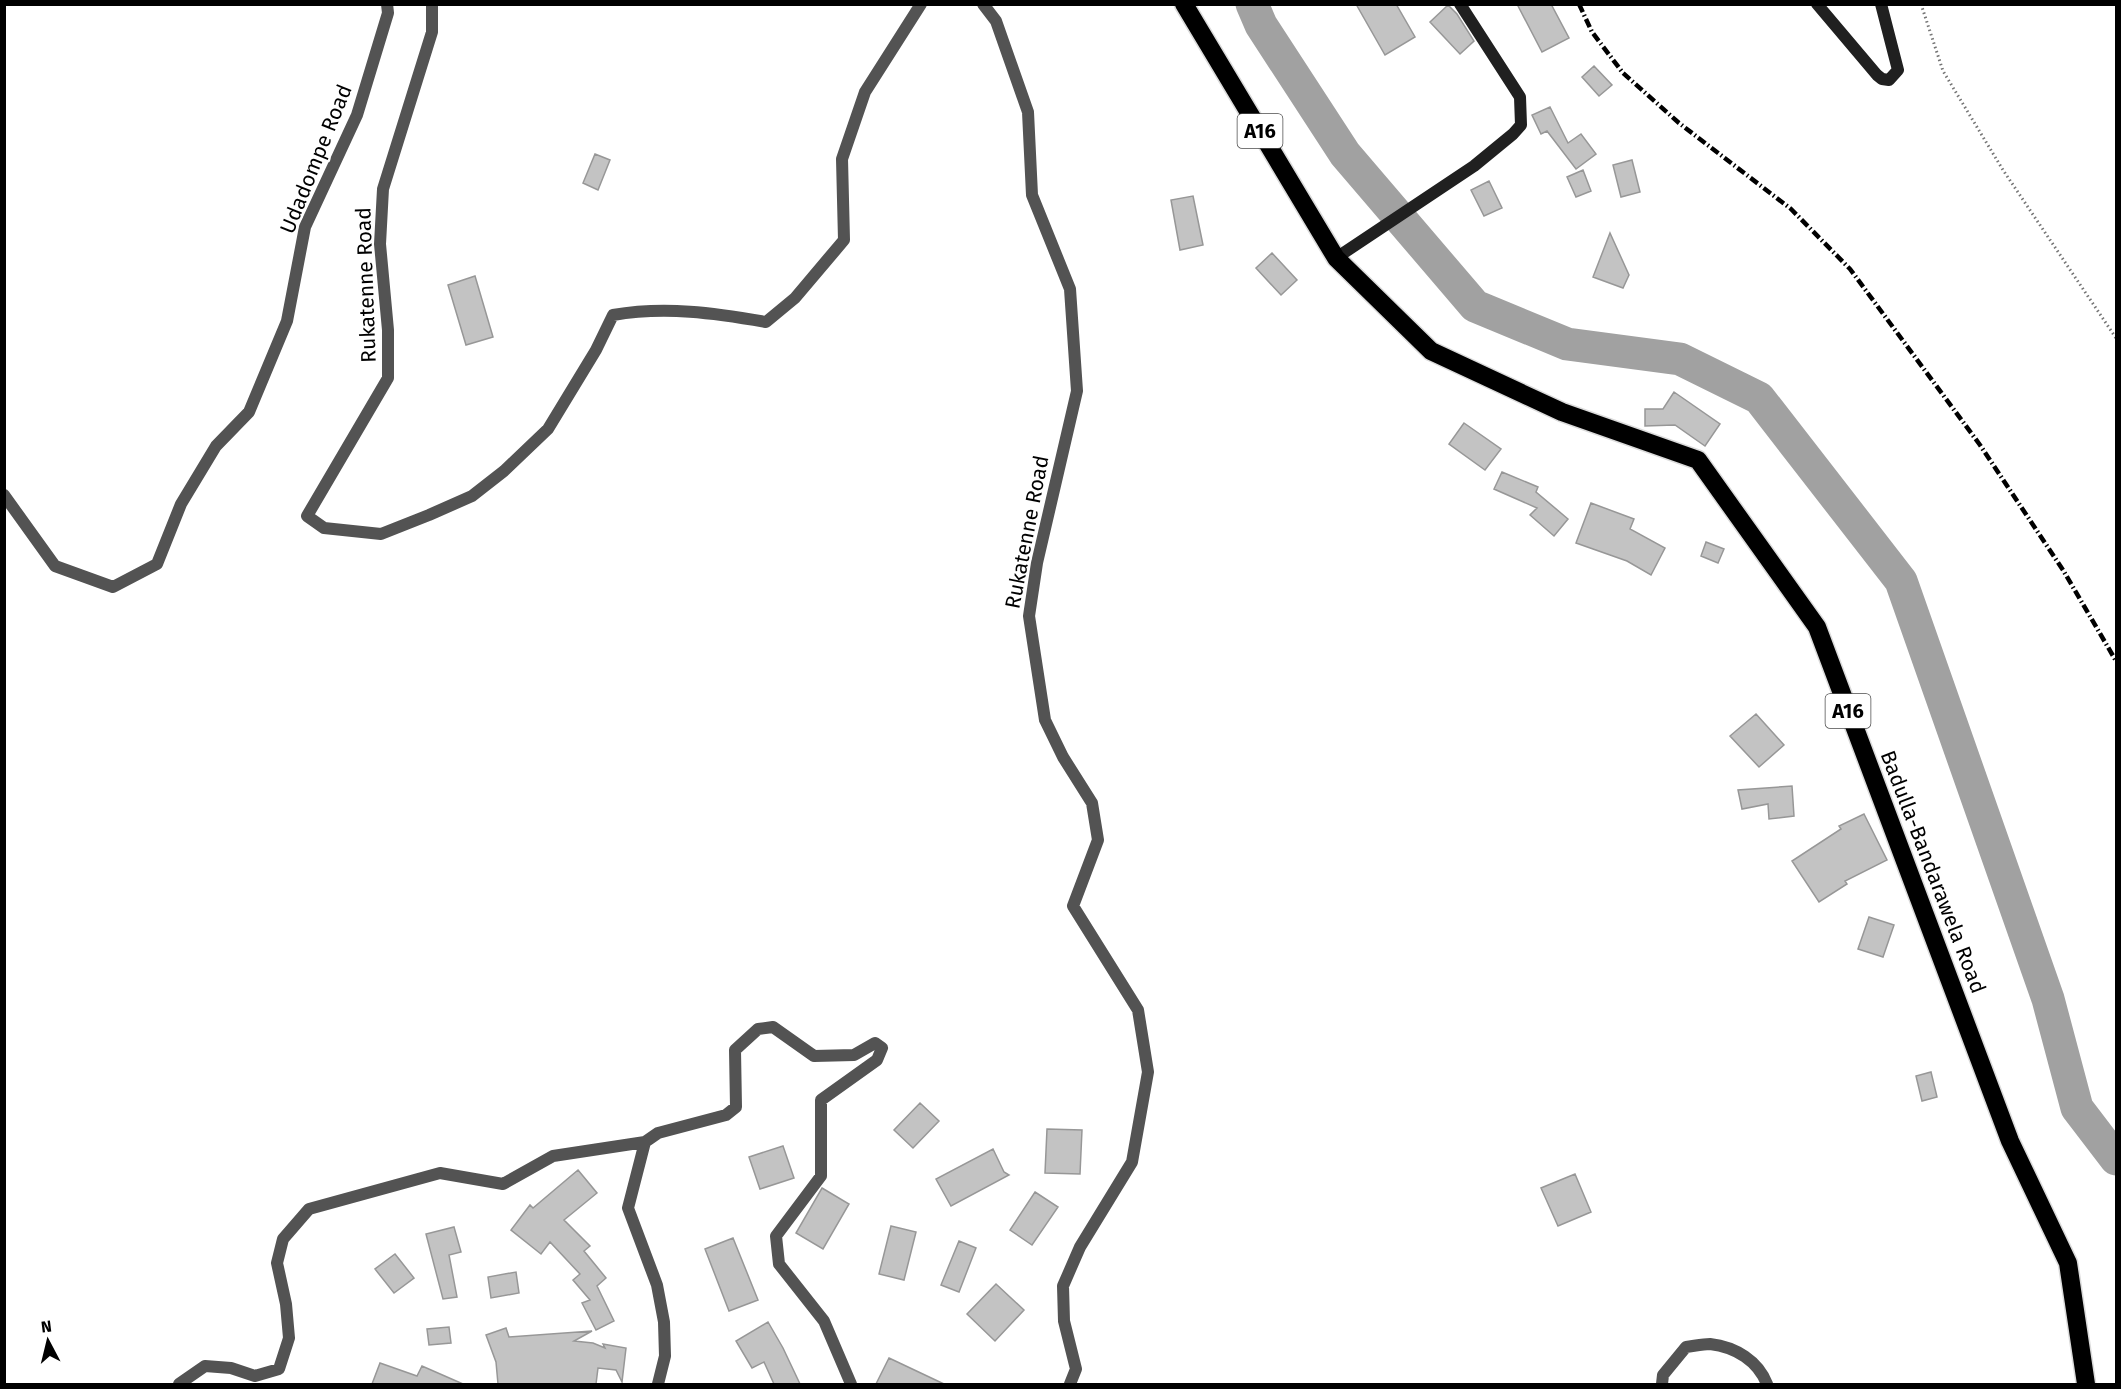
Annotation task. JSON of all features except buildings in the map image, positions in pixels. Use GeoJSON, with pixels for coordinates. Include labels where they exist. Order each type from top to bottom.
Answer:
{"type":"FeatureCollection","features":[{"type":"Feature","properties":{"kind":"highway","name":"A16"},"geometry":{"type":"LineString","coordinates":[[1184,4],[1336,258]]}},
{"type":"Feature","properties":{"kind":"highway","name":"Badulla-Bandarawela Road"},"geometry":{"type":"LineString","coordinates":[[1336,258],[1431,351],[1562,412],[1698,460],[1817,627],[2010,1141],[2068,1263],[2085,1384]]}},
{"type":"Feature","properties":{"kind":"street","name":"Udadompe Road"},"geometry":{"type":"LineString","coordinates":[[4,495],[55,566],[113,587],[157,564],[181,504],[216,446],[249,412],[287,321],[305,227],[357,115],[388,13],[387,4]]}},
{"type":"Feature","properties":{"kind":"street","name":"Rukatenne Road"},"geometry":{"type":"LineString","coordinates":[[432,4],[432,32],[383,189],[381,244],[388,330],[388,378],[307,516],[324,528],[381,534],[472,496],[504,471],[548,429],[596,350],[613,315],[632,311],[670,310],[712,312],[766,322],[795,298],[844,240],[842,159],[865,92],[921,4]]}},
{"type":"Feature","properties":{"kind":"street","name":"Rukatenne Road"},"geometry":{"type":"LineString","coordinates":[[983,4],[996,21],[1028,112],[1032,195],[1070,289],[1077,391],[1037,563],[1029,616],[1045,720],[1063,757],[1092,803],[1098,840],[1073,906],[1138,1010],[1148,1072],[1132,1162],[1080,1246],[1063,1286],[1064,1321],[1076,1370],[1070,1384]]}},
{"type":"Feature","properties":{"kind":"street"},"geometry":{"type":"LineString","coordinates":[[1336,258],[1474,166],[1521,125],[1520,97],[1460,4]]}},
{"type":"Feature","properties":{"kind":"street"},"geometry":{"type":"LineString","coordinates":[[1817,4],[1877,75],[1882,80],[1889,80],[1898,70],[1881,4]]}},
{"type":"Feature","properties":{"kind":"street"},"geometry":{"type":"LineString","coordinates":[[179,1384],[205,1366],[231,1368],[255,1376],[279,1369],[289,1338],[286,1304],[277,1263],[283,1239],[309,1209],[440,1173],[503,1184],[553,1156],[645,1142],[658,1133],[726,1115],[736,1107],[735,1050],[758,1029],[773,1027],[814,1056],[854,1055],[875,1043],[882,1048],[877,1060],[821,1100],[820,1176],[776,1236],[779,1264],[824,1322],[851,1384]]}},
{"type":"Feature","properties":{"kind":"street"},"geometry":{"type":"LineString","coordinates":[[645,1142],[628,1208],[657,1285],[664,1322],[665,1356],[658,1384]]}},
{"type":"Feature","properties":{"kind":"street"},"geometry":{"type":"LineString","coordinates":[[1662,1384],[1663,1375],[1686,1347],[1710,1344],[1753,1361],[1764,1375],[1767,1384]]}},
{"type":"Feature","properties":{"kind":"path"},"geometry":{"type":"LineString","coordinates":[[1921,4],[1943,71],[2003,170],[2116,338]]}},
{"type":"Feature","properties":{"kind":"waterway"},"geometry":{"type":"LineString","coordinates":[[1252,4],[1261,25],[1345,154],[1475,306],[1567,344],[1680,359],[1759,398],[1901,581],[2048,999],[2077,1108],[2116,1159]]}},
{"type":"Feature","properties":{"kind":"railway"},"geometry":{"type":"LineString","coordinates":[[1579,4],[1592,32],[1623,73],[1679,123],[1791,209],[1850,269],[1980,445],[2063,570],[2116,661]]}}]}
